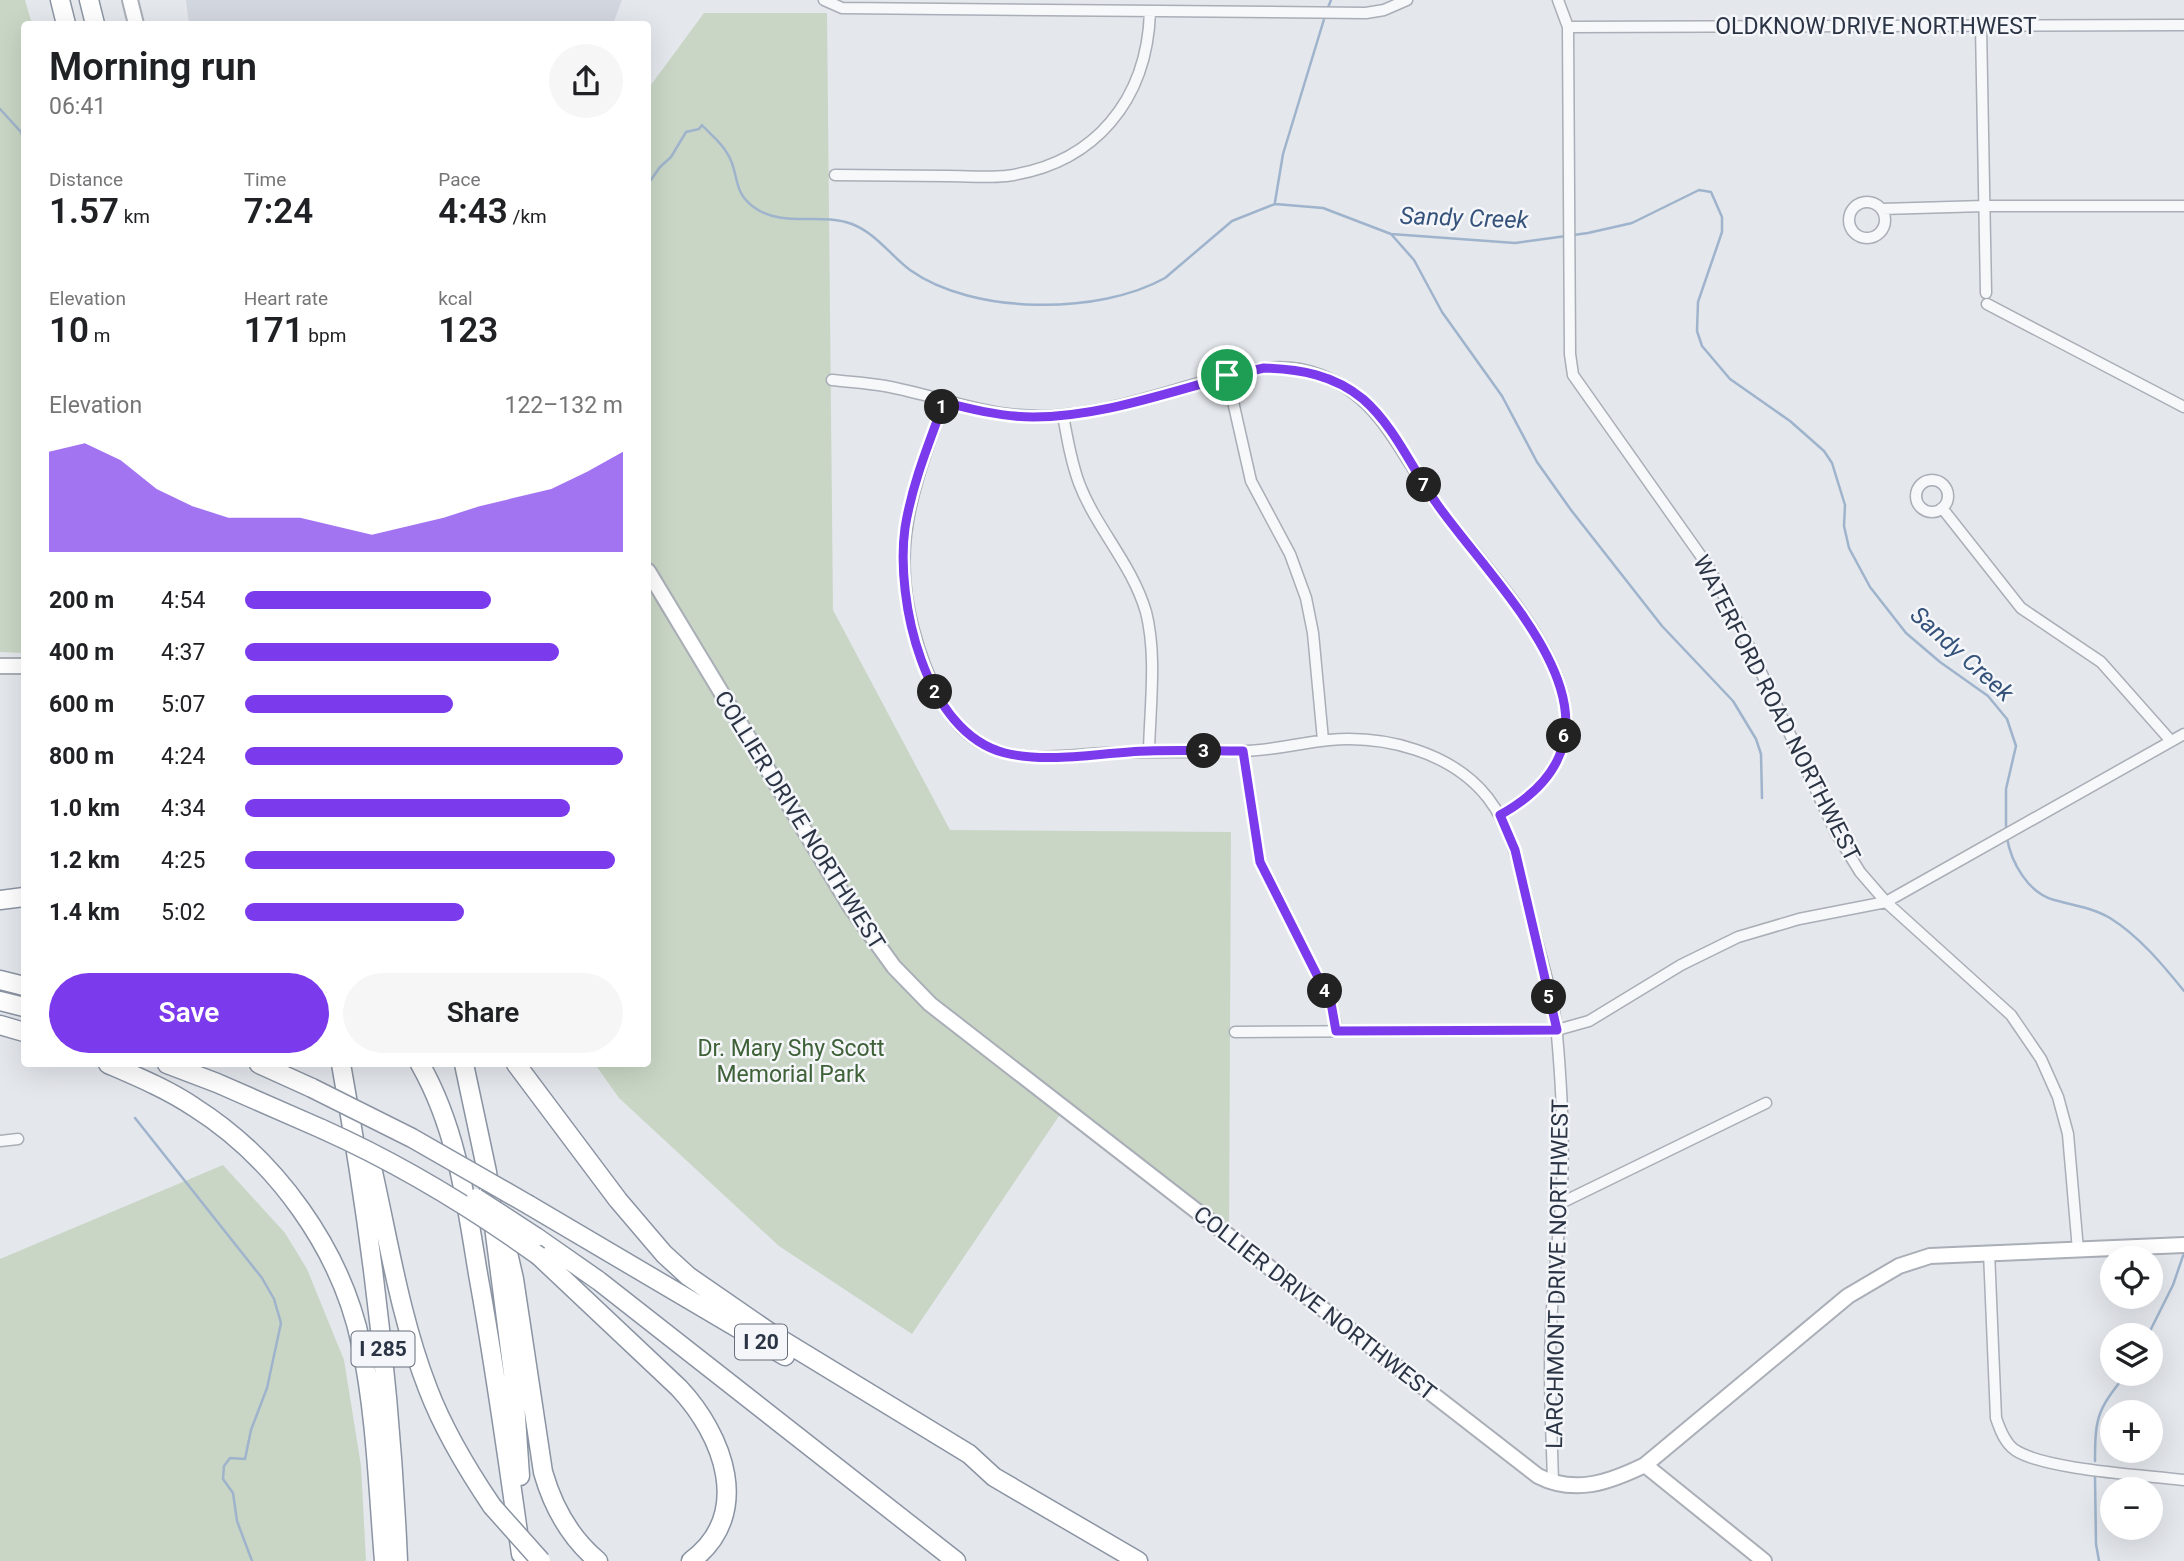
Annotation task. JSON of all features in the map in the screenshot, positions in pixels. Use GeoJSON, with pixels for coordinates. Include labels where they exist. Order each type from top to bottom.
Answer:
{"type":"FeatureCollection","features":[{"type":"Feature","properties":{"kind":"highway"},"geometry":{"type":"LineString","coordinates":[[60,0],[65,21]]}},
{"type":"Feature","properties":{"kind":"highway"},"geometry":{"type":"LineString","coordinates":[[89,0],[94,21]]}},
{"type":"Feature","properties":{"kind":"highway"},"geometry":{"type":"LineString","coordinates":[[0,902],[21,898]]}},
{"type":"Feature","properties":{"kind":"highway"},"geometry":{"type":"LineString","coordinates":[[0,902],[21,903]]}},
{"type":"Feature","properties":{"kind":"highway"},"geometry":{"type":"LineString","coordinates":[[0,980],[21,985]]}},
{"type":"Feature","properties":{"kind":"highway"},"geometry":{"type":"LineString","coordinates":[[0,1001],[21,1006]]}},
{"type":"Feature","properties":{"kind":"highway"},"geometry":{"type":"LineString","coordinates":[[0,1013],[21,1018]]}},
{"type":"Feature","properties":{"kind":"highway"},"geometry":{"type":"LineString","coordinates":[[0,1025],[21,1031]]}},
{"type":"Feature","properties":{"kind":"highway"},"geometry":{"type":"LineString","coordinates":[[114,1067],[177,1096],[238,1141],[274,1177],[304,1214],[335,1266],[352,1311],[365,1370],[384,1561]]}},
{"type":"Feature","properties":{"kind":"highway"},"geometry":{"type":"LineString","coordinates":[[175,1067],[321,1121],[481,1216],[539,1256],[679,1388],[696,1407],[714,1437],[725,1475],[726,1505],[713,1538],[691,1561]]}},
{"type":"Feature","properties":{"kind":"highway","name":"I 20"},"geometry":{"type":"LineString","coordinates":[[207,1067],[414,1163],[536,1237],[599,1281],[956,1561]]}},
{"type":"Feature","properties":{"kind":"highway","name":"I 20"},"geometry":{"type":"LineString","coordinates":[[266,1067],[412,1138],[1138,1561]]}},
{"type":"Feature","properties":{"kind":"highway","name":"I 285"},"geometry":{"type":"LineString","coordinates":[[342,1067],[355,1138],[384,1354],[398,1561]]}},
{"type":"Feature","properties":{"kind":"highway"},"geometry":{"type":"LineString","coordinates":[[421,1067],[442,1109],[457,1157],[494,1361],[521,1557]]}},
{"type":"Feature","properties":{"kind":"highway"},"geometry":{"type":"LineString","coordinates":[[465,1067],[514,1279],[543,1472],[549,1494],[571,1534],[598,1561]]}},
{"type":"Feature","properties":{"kind":"highway"},"geometry":{"type":"LineString","coordinates":[[518,1067],[618,1200],[664,1254],[688,1276],[772,1334],[969,1454],[994,1477]]}},
{"type":"Feature","properties":{"kind":"highway"},"geometry":{"type":"LineString","coordinates":[[355,1138],[373,1172],[410,1336],[428,1389],[454,1446],[492,1506],[541,1561]]}},
{"type":"Feature","properties":{"kind":"highway"},"geometry":{"type":"LineString","coordinates":[[487,1172],[515,1399],[520,1465],[521,1557]]}},
{"type":"Feature","properties":{"kind":"main road"},"geometry":{"type":"LineString","coordinates":[[130,0],[135,21]]}},
{"type":"Feature","properties":{"kind":"main road","name":"COLLIER DRIVE NORTHWEST"},"geometry":{"type":"LineString","coordinates":[[651,576],[850,906],[885,956],[930,1004],[1509,1454],[1553,1484],[1588,1486],[1623,1476],[1645,1465],[1870,1281],[1899,1266],[1930,1256],[2184,1245]]}},
{"type":"Feature","properties":{"kind":"main road"},"geometry":{"type":"LineString","coordinates":[[0,666],[21,666]]}},
{"type":"Feature","properties":{"kind":"main road"},"geometry":{"type":"LineString","coordinates":[[1645,1465],[1765,1561]]}},
{"type":"Feature","properties":{"kind":"street"},"geometry":{"type":"LineString","coordinates":[[824,0],[842,8],[1016,5],[1150,12],[1366,13],[1384,10],[1407,0]]}},
{"type":"Feature","properties":{"kind":"street","name":"WATERFORD ROAD NORTHWEST"},"geometry":{"type":"LineString","coordinates":[[1558,0],[1568,27],[1570,354],[1573,375],[1708,566],[1739,625],[1836,833],[1860,872],[1886,902],[2011,1015],[2041,1059],[2058,1097],[2068,1134],[2078,1251]]}},
{"type":"Feature","properties":{"kind":"street"},"geometry":{"type":"LineString","coordinates":[[835,175],[1004,176],[1036,171],[1064,159],[1101,132],[1128,98],[1146,55],[1150,12]]}},
{"type":"Feature","properties":{"kind":"street","name":"OLDKNOW DRIVE NORTHWEST"},"geometry":{"type":"LineString","coordinates":[[1568,27],[2184,25]]}},
{"type":"Feature","properties":{"kind":"street"},"geometry":{"type":"LineString","coordinates":[[1981,26],[1986,293]]}},
{"type":"Feature","properties":{"kind":"street"},"geometry":{"type":"LineString","coordinates":[[1882,209],[2184,206]]}},
{"type":"Feature","properties":{"kind":"street"},"geometry":{"type":"LineString","coordinates":[[1987,304],[2184,407]]}},
{"type":"Feature","properties":{"kind":"street"},"geometry":{"type":"LineString","coordinates":[[832,380],[885,386],[1002,415],[1063,415],[1107,408],[1227,375],[1264,368],[1299,369],[1332,380],[1362,398],[1385,422],[1437,504],[1531,626],[1561,683],[1566,709],[1565,734],[1557,761],[1542,784],[1522,803],[1500,815]]}},
{"type":"Feature","properties":{"kind":"street"},"geometry":{"type":"LineString","coordinates":[[1227,375],[1251,481],[1290,554],[1306,598],[1323,740]]}},
{"type":"Feature","properties":{"kind":"street","name":"LARCHMONT DRIVE NORTHWEST"},"geometry":{"type":"LineString","coordinates":[[944,402],[912,491],[905,530],[904,567],[906,595],[915,638],[935,692],[962,730],[984,745],[1018,755],[1038,757],[1149,751],[1243,751],[1276,749],[1323,740],[1372,740],[1433,756],[1471,780],[1500,815],[1515,850],[1557,1030],[1563,1129],[1561,1203],[1550,1336],[1553,1484]]}},
{"type":"Feature","properties":{"kind":"street"},"geometry":{"type":"LineString","coordinates":[[1063,415],[1070,453],[1080,485],[1124,561],[1146,612],[1151,660],[1149,751]]}},
{"type":"Feature","properties":{"kind":"street"},"geometry":{"type":"LineString","coordinates":[[1942,508],[2021,608],[2101,663],[2171,741]]}},
{"type":"Feature","properties":{"kind":"street"},"geometry":{"type":"LineString","coordinates":[[1235,1032],[1557,1030],[1589,1021],[1681,965],[1738,937],[1799,919],[1886,902],[2184,734]]}},
{"type":"Feature","properties":{"kind":"street"},"geometry":{"type":"LineString","coordinates":[[1243,751],[1260,862],[1331,1003],[1336,1031]]}},
{"type":"Feature","properties":{"kind":"street"},"geometry":{"type":"LineString","coordinates":[[1561,1203],[1766,1103]]}},
{"type":"Feature","properties":{"kind":"street"},"geometry":{"type":"LineString","coordinates":[[0,1141],[18,1139]]}},
{"type":"Feature","properties":{"kind":"street"},"geometry":{"type":"LineString","coordinates":[[1989,1252],[1996,1419],[2007,1442],[2026,1456],[2055,1464],[2184,1480]]}},
{"type":"Feature","properties":{"kind":"shaded area"},"geometry":{"type":"Polygon","coordinates":[[[186,0],[622,0],[614,21],[189,21],[186,0]]]}},
{"type":"Feature","properties":{"kind":"green space"},"geometry":{"type":"Polygon","coordinates":[[[0,0],[25,0],[31,21],[21,21],[21,653],[0,652],[0,0]]]}},
{"type":"Feature","properties":{"kind":"green space","name":"Dr. Mary Shy Scott Memorial Park"},"geometry":{"type":"Polygon","coordinates":[[[704,13],[827,13],[833,610],[950,830],[1231,832],[1229,1239],[1061,1113],[912,1334],[779,1246],[619,1098],[597,1067],[651,1067],[651,85],[704,13]]]}},
{"type":"Feature","properties":{"kind":"green space"},"geometry":{"type":"Polygon","coordinates":[[[223,1165],[285,1233],[307,1269],[344,1360],[361,1466],[366,1561],[0,1561],[0,1259],[223,1165]]]}},
{"type":"Feature","properties":{"kind":"waterway"},"geometry":{"type":"LineString","coordinates":[[1327,10],[1331,0]]}},
{"type":"Feature","properties":{"kind":"waterway"},"geometry":{"type":"LineString","coordinates":[[1275,202],[1283,154],[1325,16]]}},
{"type":"Feature","properties":{"kind":"waterway","name":"Sandy Creek"},"geometry":{"type":"LineString","coordinates":[[0,109],[21,132]]}},
{"type":"Feature","properties":{"kind":"waterway","name":"Sandy Creek"},"geometry":{"type":"LineString","coordinates":[[651,180],[671,157],[686,132],[699,129],[702,125],[725,149],[739,189],[747,202],[766,214],[790,219],[827,219],[852,224],[876,239],[910,270],[936,285],[1001,302],[1036,305],[1072,304],[1106,299],[1138,290],[1165,278],[1232,221],[1275,204],[1323,208],[1391,234],[1515,243],[1588,233],[1632,223],[1699,190],[1711,192],[1722,217],[1722,232],[1698,302],[1697,331],[1702,346],[1730,379],[1790,421],[1824,451],[1832,463],[1845,505],[1844,526],[1849,548],[1870,587],[1906,633],[1940,662],[1988,696],[2007,719],[2016,746],[2006,789],[2006,831]]}},
{"type":"Feature","properties":{"kind":"waterway"},"geometry":{"type":"LineString","coordinates":[[1391,234],[1414,260],[1442,312],[1502,396],[1537,462],[1571,510],[1662,626],[1733,701],[1756,739],[1761,754],[1762,798]]}},
{"type":"Feature","properties":{"kind":"waterway","name":"Sandy Creek"},"geometry":{"type":"LineString","coordinates":[[2007,838],[2012,857],[2022,875],[2036,891],[2054,900],[2090,909],[2121,925],[2141,942],[2184,991]]}},
{"type":"Feature","properties":{"kind":"waterway"},"geometry":{"type":"LineString","coordinates":[[135,1118],[262,1278],[274,1299],[281,1323],[267,1388],[251,1430],[245,1459],[230,1458],[224,1466],[223,1479],[233,1493],[237,1521],[252,1561]]}},
{"type":"Feature","properties":{"kind":"waterway","name":"Sandy Creek"},"geometry":{"type":"LineString","coordinates":[[2154,1323],[2173,1285],[2184,1253]]}},
{"type":"Feature","properties":{"kind":"waterway","name":"Sandy Creek"},"geometry":{"type":"LineString","coordinates":[[2095,1461],[2097,1423],[2104,1405],[2117,1386]]}},
{"type":"Feature","properties":{"kind":"waterway","name":"Sandy Creek"},"geometry":{"type":"LineString","coordinates":[[2095,1477],[2096,1544],[2099,1561]]}},
{"type":"Feature","properties":{"kind":"route"},"geometry":{"type":"LineString","coordinates":[[1264,368],[1299,369],[1332,380],[1362,398],[1385,422],[1437,504],[1502,585],[1531,626],[1554,667],[1561,683],[1566,709],[1565,734],[1557,761],[1542,784],[1522,803],[1500,815],[1515,850],[1557,1030],[1336,1031],[1331,1003],[1260,862],[1243,751],[1149,751],[1038,757],[1002,752],[968,735],[946,711],[935,692],[915,638],[906,595],[905,530],[912,491],[944,402],[1002,415],[1063,415],[1107,408],[1227,375],[1264,368]]}}]}
